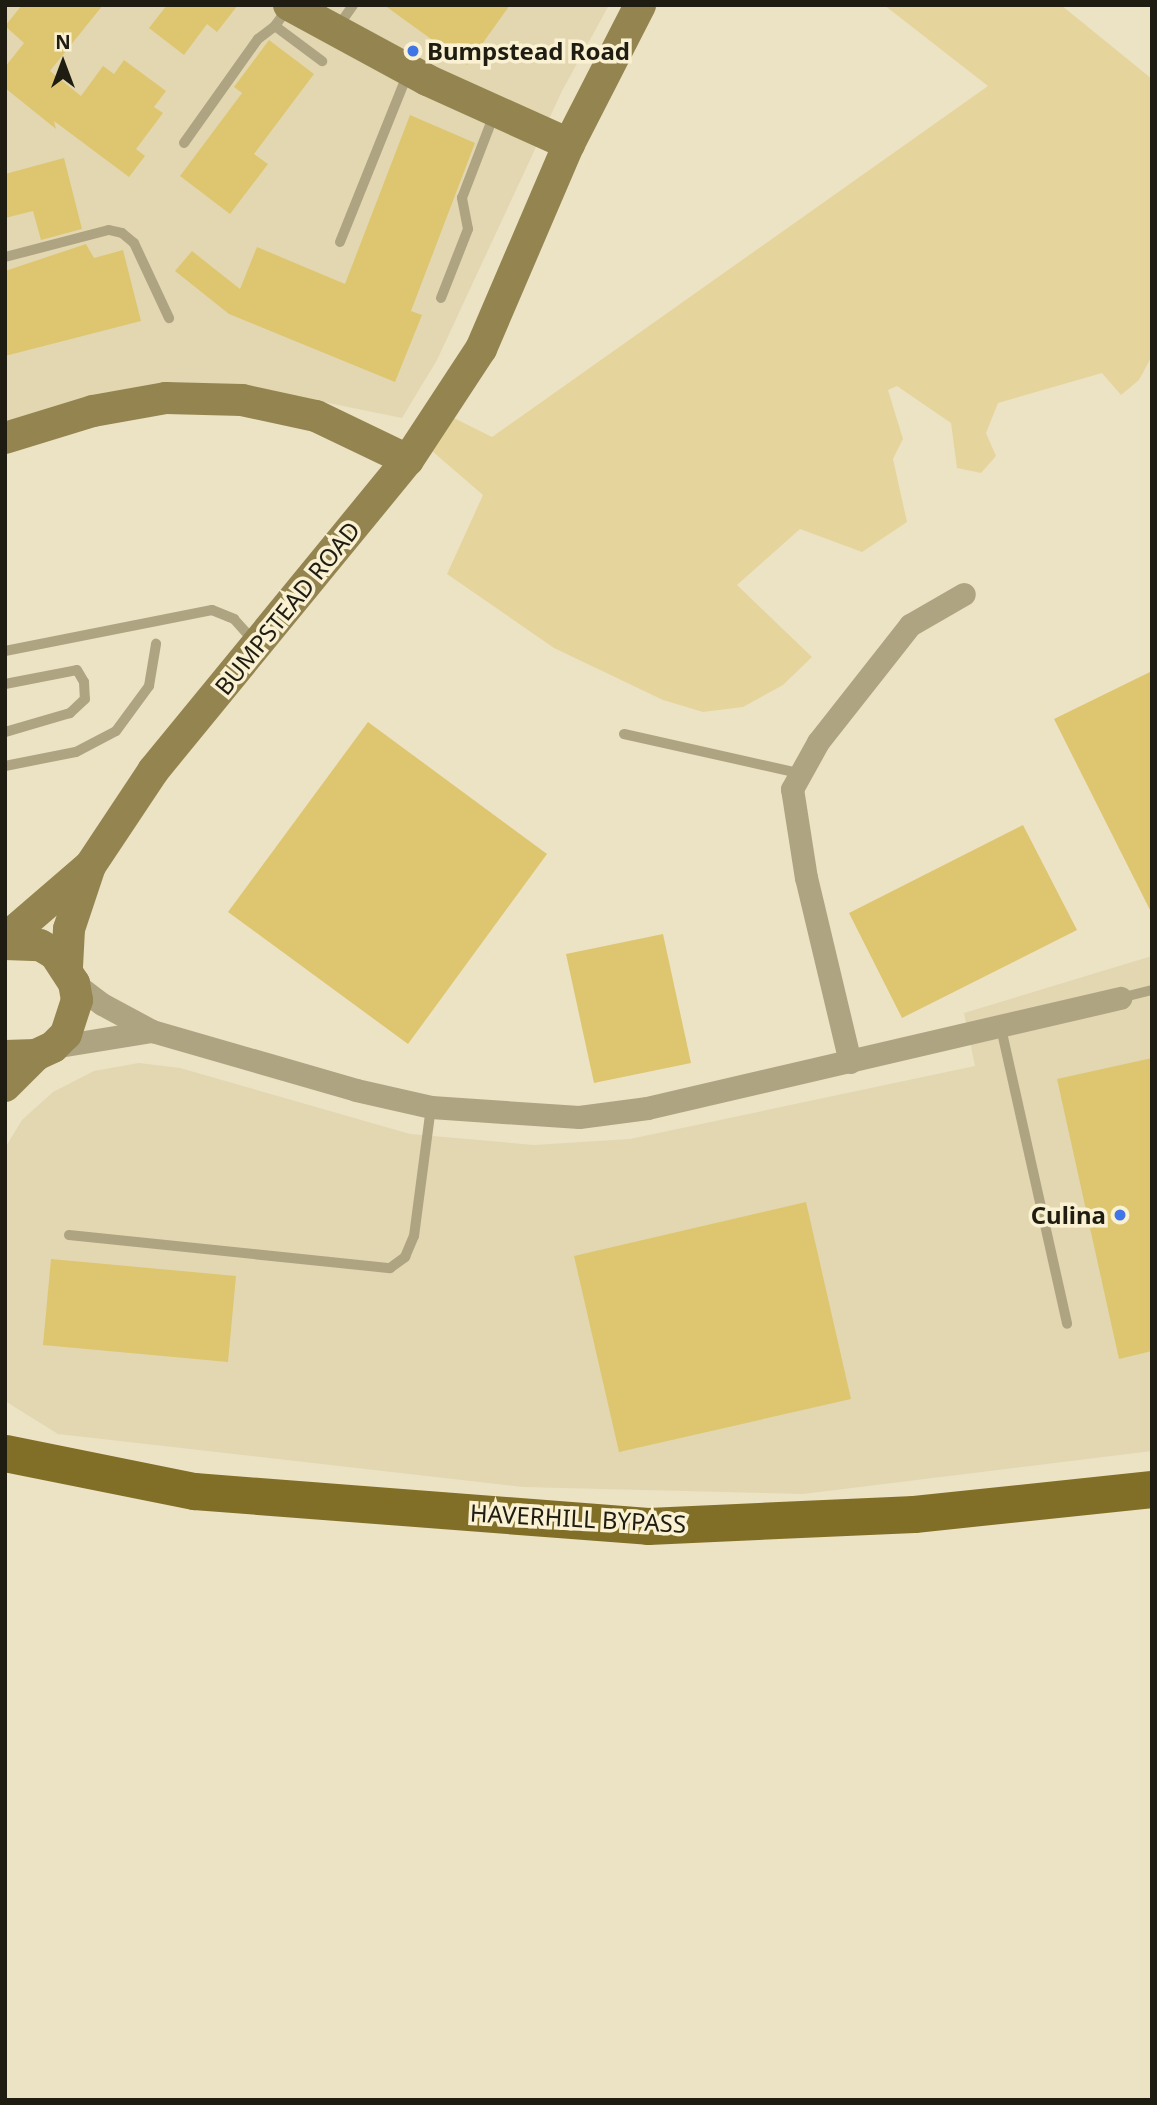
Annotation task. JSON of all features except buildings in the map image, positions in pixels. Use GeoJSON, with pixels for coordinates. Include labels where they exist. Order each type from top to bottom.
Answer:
{"type":"FeatureCollection","features":[{"type":"Feature","properties":{"kind":"main road","name":"BUMPSTEAD ROAD"},"geometry":{"type":"LineString","coordinates":[[5,941],[90,866],[153,771],[408,460],[481,348],[569,144],[640,5]]}},
{"type":"Feature","properties":{"kind":"main road"},"geometry":{"type":"LineString","coordinates":[[284,12],[335,30],[409,70],[569,144]]}},
{"type":"Feature","properties":{"kind":"main road"},"geometry":{"type":"LineString","coordinates":[[5,438],[93,411],[166,398],[243,400],[316,416],[408,460]]}},
{"type":"Feature","properties":{"kind":"main road","name":"BUMPSTEAD ROAD"},"geometry":{"type":"LineString","coordinates":[[31,1053],[74,1017],[69,929],[90,866]]}},
{"type":"Feature","properties":{"kind":"main road"},"geometry":{"type":"LineString","coordinates":[[5,941],[40,946],[71,975]]}},
{"type":"Feature","properties":{"kind":"main road"},"geometry":{"type":"LineString","coordinates":[[5,1086],[31,1053]]}},
{"type":"Feature","properties":{"kind":"main road","name":"HAVERHILL BYPASS"},"geometry":{"type":"LineString","coordinates":[[6,1453],[194,1491],[648,1526],[914,1514],[1152,1489]]}},
{"type":"Feature","properties":{"kind":"street"},"geometry":{"type":"LineString","coordinates":[[850,1062],[792,804],[799,773],[818,741],[910,625],[964,594]]}},
{"type":"Feature","properties":{"kind":"street"},"geometry":{"type":"LineString","coordinates":[[71,975],[102,1004],[152,1031],[431,1107],[579,1117],[647,1108],[1120,998]]}},
{"type":"Feature","properties":{"kind":"street"},"geometry":{"type":"LineString","coordinates":[[31,1053],[152,1031]]}},
{"type":"Feature","properties":{"kind":"lane"},"geometry":{"type":"LineString","coordinates":[[335,30],[353,5]]}},
{"type":"Feature","properties":{"kind":"lane"},"geometry":{"type":"LineString","coordinates":[[184,143],[258,39],[284,12],[323,61]]}},
{"type":"Feature","properties":{"kind":"lane"},"geometry":{"type":"LineString","coordinates":[[340,242],[409,70]]}},
{"type":"Feature","properties":{"kind":"lane"},"geometry":{"type":"LineString","coordinates":[[441,298],[468,229],[462,198],[496,110]]}},
{"type":"Feature","properties":{"kind":"lane"},"geometry":{"type":"LineString","coordinates":[[5,257],[108,230],[122,233],[134,243],[169,318]]}},
{"type":"Feature","properties":{"kind":"lane"},"geometry":{"type":"LineString","coordinates":[[5,651],[212,610],[234,619],[257,645]]}},
{"type":"Feature","properties":{"kind":"lane"},"geometry":{"type":"LineString","coordinates":[[5,766],[76,752],[116,731],[149,686],[156,644]]}},
{"type":"Feature","properties":{"kind":"lane"},"geometry":{"type":"LineString","coordinates":[[5,684],[77,670],[84,682],[85,699],[70,713],[5,732]]}},
{"type":"Feature","properties":{"kind":"lane"},"geometry":{"type":"LineString","coordinates":[[624,734],[799,773]]}},
{"type":"Feature","properties":{"kind":"lane"},"geometry":{"type":"LineString","coordinates":[[1120,998],[1152,990]]}},
{"type":"Feature","properties":{"kind":"lane"},"geometry":{"type":"LineString","coordinates":[[1000,1028],[1067,1324]]}},
{"type":"Feature","properties":{"kind":"lane"},"geometry":{"type":"LineString","coordinates":[[69,1235],[390,1268],[405,1257],[414,1236],[431,1107]]}},
{"type":"Feature","properties":{"kind":"shaded area"},"geometry":{"type":"Polygon","coordinates":[[[5,5],[609,5],[562,91],[437,360],[402,418],[250,387],[5,438],[5,5]]]}},
{"type":"Feature","properties":{"kind":"shaded area"},"geometry":{"type":"Polygon","coordinates":[[[884,5],[1061,5],[1152,79],[1152,356],[1139,380],[1121,395],[1102,373],[998,403],[986,433],[996,456],[981,473],[957,468],[951,423],[897,386],[888,390],[903,439],[893,459],[907,522],[862,552],[800,529],[737,585],[812,657],[783,685],[743,707],[703,712],[663,700],[554,648],[447,574],[483,495],[432,451],[450,416],[492,437],[988,86],[884,5]]]}},
{"type":"Feature","properties":{"kind":"shaded area"},"geometry":{"type":"Polygon","coordinates":[[[1152,956],[1152,1451],[803,1494],[523,1487],[58,1434],[5,1401],[5,1148],[22,1120],[53,1092],[94,1071],[139,1063],[180,1068],[410,1134],[534,1145],[630,1139],[975,1066],[964,1013],[1152,956]]]}},
{"type":"Feature","properties":{"kind":"place","name":"Bumpstead Road"},"geometry":{"type":"Point","coordinates":[413,51]}},
{"type":"Feature","properties":{"kind":"place","name":"Culina"},"geometry":{"type":"Point","coordinates":[1120,1215]}}]}
